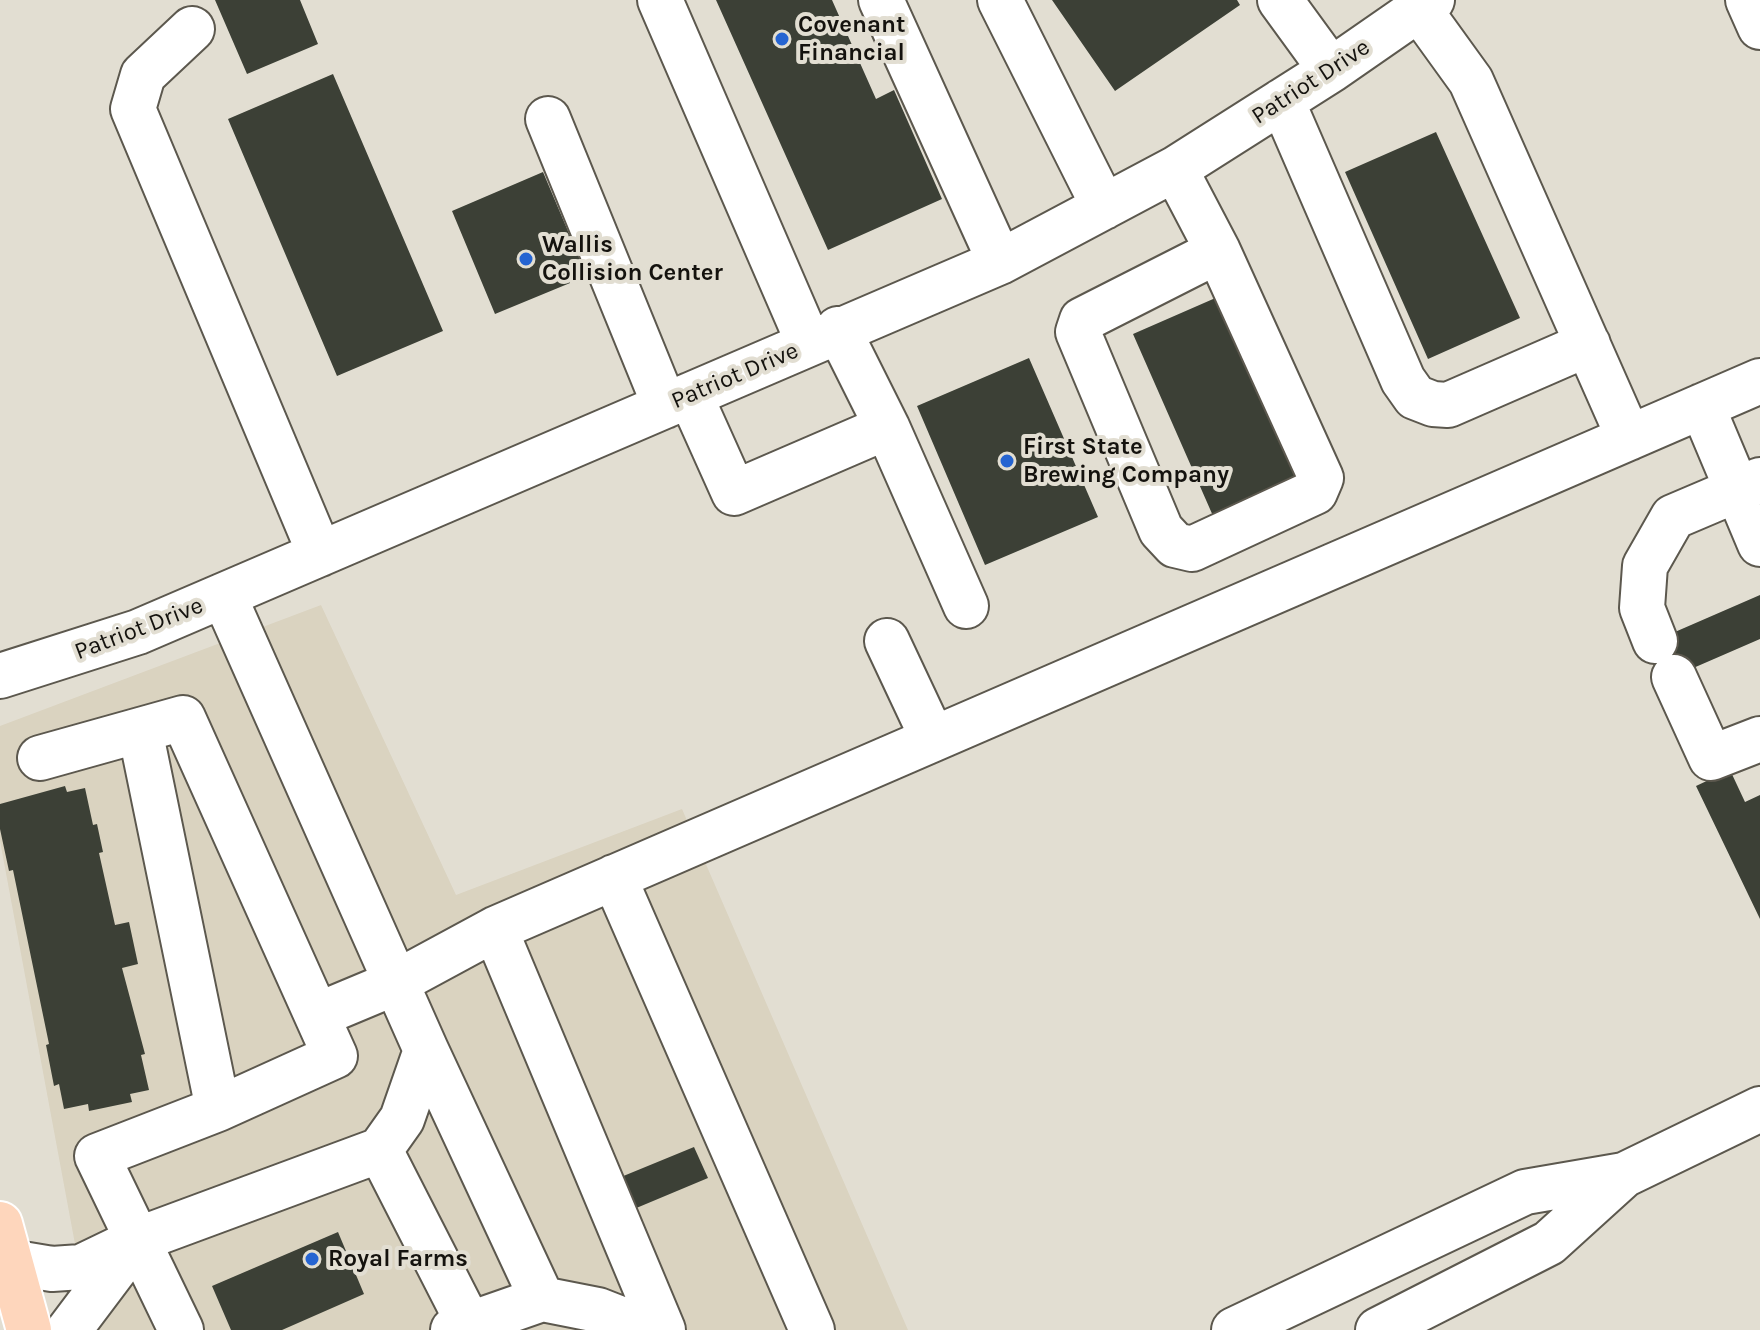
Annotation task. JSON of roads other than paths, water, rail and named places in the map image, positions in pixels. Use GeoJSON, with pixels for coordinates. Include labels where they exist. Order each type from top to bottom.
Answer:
{"type":"FeatureCollection","features":[{"type":"Feature","properties":{"kind":"main road"},"geometry":{"type":"LineString","coordinates":[[5,1243],[29,1330]]}},
{"type":"Feature","properties":{"kind":"street"},"geometry":{"type":"LineString","coordinates":[[660,0],[824,337],[887,427],[966,606]]}},
{"type":"Feature","properties":{"kind":"street"},"geometry":{"type":"LineString","coordinates":[[881,0],[1000,262]]}},
{"type":"Feature","properties":{"kind":"street"},"geometry":{"type":"LineString","coordinates":[[1000,0],[1104,207]]}},
{"type":"Feature","properties":{"kind":"street"},"geometry":{"type":"LineString","coordinates":[[1280,0],[1331,70]]}},
{"type":"Feature","properties":{"kind":"street"},"geometry":{"type":"LineString","coordinates":[[1748,0],[1760,27]]}},
{"type":"Feature","properties":{"kind":"street"},"geometry":{"type":"LineString","coordinates":[[1426,5],[1471,81],[1629,438]]}},
{"type":"Feature","properties":{"kind":"street","name":"Patriot Drive"},"geometry":{"type":"LineString","coordinates":[[0,676],[83,652],[224,596],[1000,262],[1175,169],[1331,70],[1426,5]]}},
{"type":"Feature","properties":{"kind":"street"},"geometry":{"type":"LineString","coordinates":[[192,29],[143,75],[133,109],[320,554]]}},
{"type":"Feature","properties":{"kind":"street"},"geometry":{"type":"LineString","coordinates":[[1282,101],[1403,380],[1415,397],[1433,404],[1448,405],[1588,344]]}},
{"type":"Feature","properties":{"kind":"street"},"geometry":{"type":"LineString","coordinates":[[548,119],[677,401],[734,493],[887,427]]}},
{"type":"Feature","properties":{"kind":"street"},"geometry":{"type":"LineString","coordinates":[[1175,169],[1218,251],[1321,478],[1315,492],[1192,549],[1175,545],[1161,530],[1078,332],[1082,320],[1218,251]]}},
{"type":"Feature","properties":{"kind":"street"},"geometry":{"type":"LineString","coordinates":[[318,1015],[397,982],[495,929],[1760,381]]}},
{"type":"Feature","properties":{"kind":"street"},"geometry":{"type":"LineString","coordinates":[[1702,406],[1748,484],[1760,544]]}},
{"type":"Feature","properties":{"kind":"street"},"geometry":{"type":"LineString","coordinates":[[1748,484],[1673,517],[1645,566],[1642,608],[1711,758],[1760,739]]}},
{"type":"Feature","properties":{"kind":"street"},"geometry":{"type":"LineString","coordinates":[[224,596],[426,1050],[542,1299]]}},
{"type":"Feature","properties":{"kind":"street"},"geometry":{"type":"LineString","coordinates":[[887,641],[933,739]]}},
{"type":"Feature","properties":{"kind":"street"},"geometry":{"type":"LineString","coordinates":[[40,758],[183,718],[335,1056],[218,1109],[97,1156],[181,1330]]}},
{"type":"Feature","properties":{"kind":"street"},"geometry":{"type":"LineString","coordinates":[[140,730],[218,1109]]}},
{"type":"Feature","properties":{"kind":"street"},"geometry":{"type":"LineString","coordinates":[[614,877],[812,1330]]}},
{"type":"Feature","properties":{"kind":"street"},"geometry":{"type":"LineString","coordinates":[[495,929],[663,1330]]}},
{"type":"Feature","properties":{"kind":"street"},"geometry":{"type":"LineString","coordinates":[[5,1243],[71,1270],[137,1240],[380,1150],[402,1119],[426,1050]]}},
{"type":"Feature","properties":{"kind":"street"},"geometry":{"type":"LineString","coordinates":[[1234,1330],[1525,1192],[1624,1175],[1760,1109]]}},
{"type":"Feature","properties":{"kind":"street"},"geometry":{"type":"LineString","coordinates":[[380,1150],[465,1327],[542,1299],[598,1310],[649,1330]]}},
{"type":"Feature","properties":{"kind":"street"},"geometry":{"type":"LineString","coordinates":[[1378,1330],[1549,1243],[1624,1175]]}},
{"type":"Feature","properties":{"kind":"street"},"geometry":{"type":"LineString","coordinates":[[69,1330],[137,1240]]}},
{"type":"Feature","properties":{"kind":"place","name":"Covenant Financial"},"geometry":{"type":"Point","coordinates":[782,39]}},
{"type":"Feature","properties":{"kind":"place","name":"Wallis Collision Center"},"geometry":{"type":"Point","coordinates":[526,259]}},
{"type":"Feature","properties":{"kind":"place","name":"First State Brewing Company"},"geometry":{"type":"Point","coordinates":[1007,461]}},
{"type":"Feature","properties":{"kind":"place","name":"Royal Farms"},"geometry":{"type":"Point","coordinates":[312,1259]}}]}
